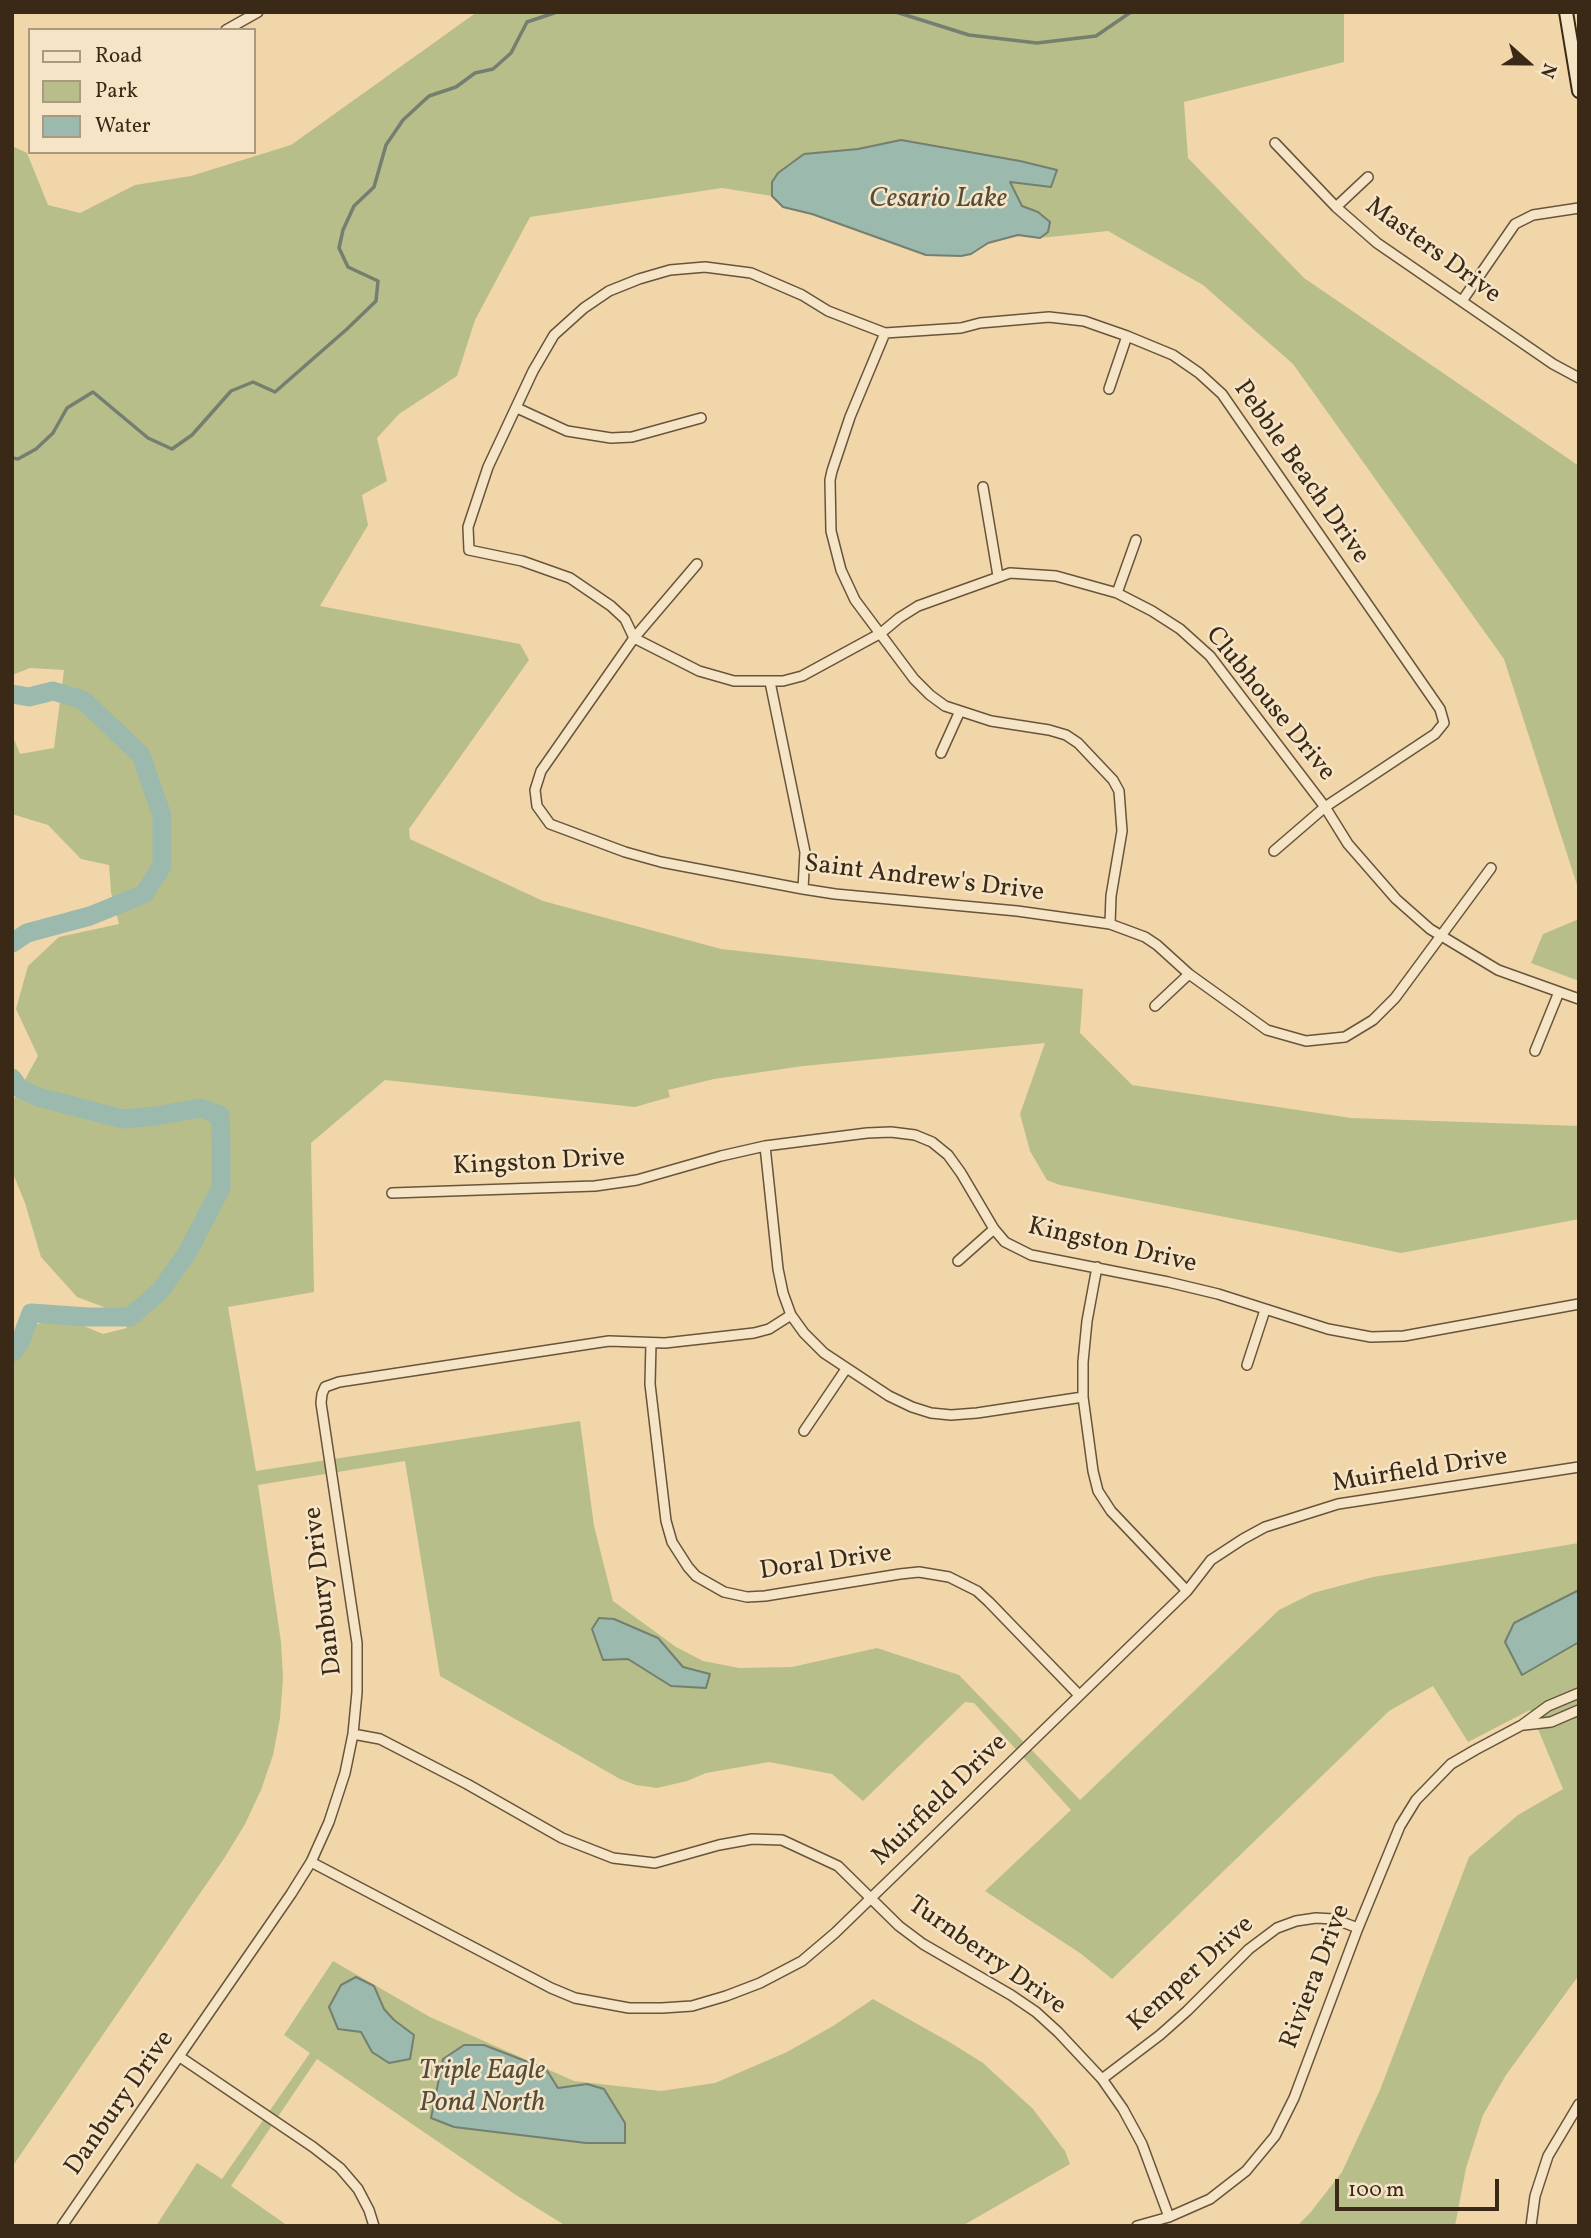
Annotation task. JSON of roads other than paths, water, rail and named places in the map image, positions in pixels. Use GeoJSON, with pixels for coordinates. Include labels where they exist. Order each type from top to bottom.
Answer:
{"type":"FeatureCollection","features":[{"type":"Feature","properties":{"kind":"main road"},"geometry":{"type":"LineString","coordinates":[[1566,12],[1574,37],[1579,91]]}},
{"type":"Feature","properties":{"kind":"street"},"geometry":{"type":"LineString","coordinates":[[230,28],[258,12]]}},
{"type":"Feature","properties":{"kind":"street","name":"Masters Drive"},"geometry":{"type":"LineString","coordinates":[[1275,143],[1336,207],[1377,243],[1553,364],[1579,378]]}},
{"type":"Feature","properties":{"kind":"street"},"geometry":{"type":"LineString","coordinates":[[1336,207],[1368,177]]}},
{"type":"Feature","properties":{"kind":"street"},"geometry":{"type":"LineString","coordinates":[[1462,301],[1515,225],[1533,215],[1579,208]]}},
{"type":"Feature","properties":{"kind":"street","name":"Pebble Beach Drive"},"geometry":{"type":"LineString","coordinates":[[469,550],[468,527],[488,467],[533,371],[554,335],[584,308],[609,291],[639,279],[670,270],[705,267],[751,273],[802,295],[828,311],[885,333],[961,328],[980,323],[1049,317],[1084,321],[1173,355],[1199,373],[1222,394],[1440,709],[1444,723],[1435,734],[1325,807]]}},
{"type":"Feature","properties":{"kind":"street"},"geometry":{"type":"LineString","coordinates":[[885,333],[850,417],[830,480],[831,531],[841,569],[855,600],[914,679],[930,695],[945,706],[991,721],[1066,735],[1078,743],[1113,780],[1119,791],[1122,831],[1111,896],[1110,924]]}},
{"type":"Feature","properties":{"kind":"street"},"geometry":{"type":"LineString","coordinates":[[1109,389],[1127,336]]}},
{"type":"Feature","properties":{"kind":"street"},"geometry":{"type":"LineString","coordinates":[[517,408],[567,431],[611,438],[632,436],[701,418]]}},
{"type":"Feature","properties":{"kind":"street"},"geometry":{"type":"LineString","coordinates":[[983,487],[999,576]]}},
{"type":"Feature","properties":{"kind":"street"},"geometry":{"type":"LineString","coordinates":[[1117,593],[1136,540]]}},
{"type":"Feature","properties":{"kind":"street","name":"Clubhouse Drive"},"geometry":{"type":"LineString","coordinates":[[469,550],[522,561],[570,578],[625,618],[634,638],[699,671],[734,681],[770,682],[802,676],[881,634],[918,606],[1010,573],[1056,576],[1117,593],[1171,623],[1210,656],[1325,807],[1348,844],[1396,899],[1430,929],[1498,970],[1579,999]]}},
{"type":"Feature","properties":{"kind":"street"},"geometry":{"type":"LineString","coordinates":[[634,638],[697,564]]}},
{"type":"Feature","properties":{"kind":"street","name":"Saint Andrew's Drive"},"geometry":{"type":"LineString","coordinates":[[634,638],[541,771],[535,790],[537,806],[551,824],[625,852],[661,862],[803,889],[1017,911],[1110,924],[1151,941],[1189,974],[1267,1030],[1306,1041],[1345,1037],[1373,1020],[1395,998],[1491,868]]}},
{"type":"Feature","properties":{"kind":"street"},"geometry":{"type":"LineString","coordinates":[[770,682],[805,852],[803,889]]}},
{"type":"Feature","properties":{"kind":"street"},"geometry":{"type":"LineString","coordinates":[[942,752],[960,711]]}},
{"type":"Feature","properties":{"kind":"street"},"geometry":{"type":"LineString","coordinates":[[1274,851],[1325,807]]}},
{"type":"Feature","properties":{"kind":"street"},"geometry":{"type":"LineString","coordinates":[[1155,1006],[1189,974]]}},
{"type":"Feature","properties":{"kind":"street"},"geometry":{"type":"LineString","coordinates":[[1535,1051],[1559,992]]}},
{"type":"Feature","properties":{"kind":"street","name":"Kingston Drive"},"geometry":{"type":"LineString","coordinates":[[392,1193],[595,1186],[638,1180],[765,1146],[891,1132],[915,1135],[932,1142],[948,1155],[994,1230],[1005,1242],[1031,1255],[1218,1294],[1338,1332],[1371,1338],[1404,1336],[1579,1304]]}},
{"type":"Feature","properties":{"kind":"street"},"geometry":{"type":"LineString","coordinates":[[765,1146],[783,1293],[792,1315],[804,1333],[824,1353],[888,1396],[912,1407],[951,1415],[1083,1397]]}},
{"type":"Feature","properties":{"kind":"street"},"geometry":{"type":"LineString","coordinates":[[958,1261],[994,1230]]}},
{"type":"Feature","properties":{"kind":"street"},"geometry":{"type":"LineString","coordinates":[[1097,1267],[1087,1321],[1083,1397],[1098,1491],[1111,1511],[1187,1591]]}},
{"type":"Feature","properties":{"kind":"street"},"geometry":{"type":"LineString","coordinates":[[1247,1365],[1265,1310]]}},
{"type":"Feature","properties":{"kind":"street","name":"Danbury Drive"},"geometry":{"type":"LineString","coordinates":[[62,2226],[180,2057],[310,1862],[333,1810],[345,1773],[353,1734],[357,1692],[357,1643],[321,1403],[325,1387],[339,1382],[609,1340],[665,1343],[754,1333],[769,1329],[792,1315]]}},
{"type":"Feature","properties":{"kind":"street","name":"Doral Drive"},"geometry":{"type":"LineString","coordinates":[[651,1343],[650,1384],[666,1521],[671,1542],[696,1576],[724,1592],[747,1597],[919,1572],[949,1577],[976,1591],[989,1602],[1079,1695]]}},
{"type":"Feature","properties":{"kind":"street"},"geometry":{"type":"LineString","coordinates":[[804,1431],[846,1369]]}},
{"type":"Feature","properties":{"kind":"street","name":"Muirfield Drive"},"geometry":{"type":"LineString","coordinates":[[310,1862],[551,1988],[587,2001],[629,2008],[692,2006],[760,1983],[802,1961],[835,1933],[1187,1591],[1211,1560],[1265,1527],[1338,1504],[1579,1467]]}},
{"type":"Feature","properties":{"kind":"street","name":"Riviera Drive"},"geometry":{"type":"LineString","coordinates":[[1137,2226],[1168,2217],[1210,2199],[1246,2171],[1275,2136],[1294,2098],[1400,1826],[1416,1800],[1451,1764],[1522,1726],[1548,1706],[1579,1693]]}},
{"type":"Feature","properties":{"kind":"street","name":"Riviera Drive"},"geometry":{"type":"LineString","coordinates":[[1522,1726],[1551,1722],[1579,1710]]}},
{"type":"Feature","properties":{"kind":"street","name":"Turnberry Drive"},"geometry":{"type":"LineString","coordinates":[[353,1734],[380,1740],[467,1784],[562,1838],[613,1858],[655,1863],[719,1845],[752,1839],[782,1840],[838,1866],[900,1926],[923,1944],[1035,2012],[1102,2078],[1142,2144],[1168,2217]]}},
{"type":"Feature","properties":{"kind":"street","name":"Kemper Drive"},"geometry":{"type":"LineString","coordinates":[[1102,2078],[1169,2027],[1249,1950],[1277,1928],[1315,1918],[1334,1919],[1358,1928]]}},
{"type":"Feature","properties":{"kind":"street"},"geometry":{"type":"LineString","coordinates":[[180,2057],[340,2168],[358,2189],[374,2226]]}},
{"type":"Feature","properties":{"kind":"street"},"geometry":{"type":"LineString","coordinates":[[1531,2226],[1535,2196],[1548,2156],[1579,2104]]}},
{"type":"Feature","properties":{"kind":"water","name":"Cesario Lake"},"geometry":{"type":"Polygon","coordinates":[[[901,140],[1057,170],[1051,187],[1010,182],[1022,206],[1038,212],[1050,222],[1048,232],[1040,238],[1018,235],[988,243],[971,254],[961,256],[926,255],[812,214],[783,207],[772,196],[772,182],[778,173],[804,154],[858,149],[901,140]]]}},
{"type":"Feature","properties":{"kind":"water"},"geometry":{"type":"Polygon","coordinates":[[[1579,1590],[1579,1642],[1522,1675],[1505,1642],[1514,1623],[1579,1590]]]}},
{"type":"Feature","properties":{"kind":"water"},"geometry":{"type":"Polygon","coordinates":[[[599,1618],[614,1619],[658,1638],[683,1667],[710,1674],[706,1688],[671,1686],[628,1659],[603,1660],[592,1629],[599,1618]]]}},
{"type":"Feature","properties":{"kind":"water"},"geometry":{"type":"Polygon","coordinates":[[[356,1977],[374,1986],[384,2009],[414,2035],[410,2059],[389,2063],[372,2052],[361,2032],[338,2029],[329,2007],[341,1985],[356,1977]]]}},
{"type":"Feature","properties":{"kind":"water","name":"Triple Eagle Pond North"},"geometry":{"type":"Polygon","coordinates":[[[464,2045],[484,2045],[546,2069],[558,2088],[587,2084],[604,2089],[625,2123],[625,2143],[586,2143],[454,2127],[431,2118],[443,2059],[464,2045]]]}},
{"type":"Feature","properties":{"kind":"waterway"},"geometry":{"type":"LineString","coordinates":[[12,458],[18,459],[36,449],[53,433],[67,408],[93,392],[148,438],[172,449],[192,435],[231,391],[253,382],[275,392],[376,301],[378,281],[348,267],[339,248],[343,230],[354,206],[374,187],[386,145],[403,120],[429,96],[456,87],[475,73],[493,69],[511,53],[527,22],[557,12]]}},
{"type":"Feature","properties":{"kind":"waterway"},"geometry":{"type":"LineString","coordinates":[[896,12],[969,35],[1037,43],[1096,36],[1131,12]]}},
{"type":"Feature","properties":{"kind":"waterway"},"geometry":{"type":"LineString","coordinates":[[12,694],[29,697],[53,691],[83,700],[141,755],[162,816],[162,866],[144,894],[90,916],[27,933],[12,943]]}},
{"type":"Feature","properties":{"kind":"waterway"},"geometry":{"type":"LineString","coordinates":[[12,1078],[19,1088],[38,1097],[123,1119],[200,1108],[220,1115],[221,1141],[221,1188],[186,1255],[160,1291],[130,1317],[31,1313],[20,1342],[12,1353]]}}]}
